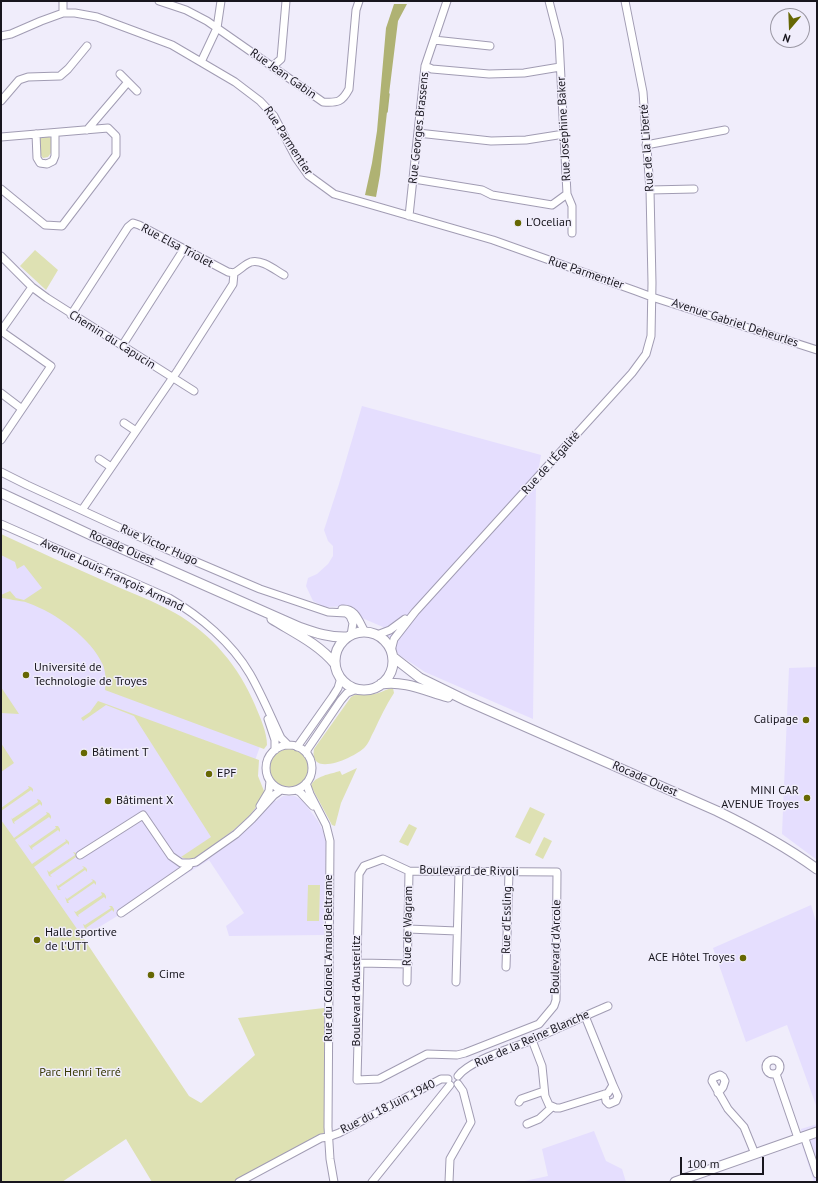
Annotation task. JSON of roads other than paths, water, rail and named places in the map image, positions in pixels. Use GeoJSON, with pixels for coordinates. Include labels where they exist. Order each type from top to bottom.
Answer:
{"type":"FeatureCollection","features":[{"type":"Feature","properties":{"kind":"main road","name":"Rocade Ouest"},"geometry":{"type":"LineString","coordinates":[[1,493],[93,536],[299,627],[336,638],[349,636]]}},
{"type":"Feature","properties":{"kind":"main road","name":"Rocade Ouest"},"geometry":{"type":"LineString","coordinates":[[243,602],[310,643],[331,658],[336,664]]}},
{"type":"Feature","properties":{"kind":"main road"},"geometry":{"type":"LineString","coordinates":[[365,632],[377,635],[383,639],[392,654],[393,665],[387,679],[381,684],[367,689],[357,688],[345,682],[341,678],[336,664],[336,656],[342,642],[349,636],[365,632]]}},
{"type":"Feature","properties":{"kind":"main road","name":"Rocade Ouest"},"geometry":{"type":"LineString","coordinates":[[392,654],[420,678],[467,701],[717,811],[758,832],[817,869]]}},
{"type":"Feature","properties":{"kind":"main road","name":"Rocade Ouest"},"geometry":{"type":"LineString","coordinates":[[381,684],[404,684],[467,701]]}},
{"type":"Feature","properties":{"kind":"main road"},"geometry":{"type":"LineString","coordinates":[[675,1182],[817,1132]]}},
{"type":"Feature","properties":{"kind":"street"},"geometry":{"type":"LineString","coordinates":[[63,1],[63,13]]}},
{"type":"Feature","properties":{"kind":"street","name":"Rue Jean Gabin"},"geometry":{"type":"LineString","coordinates":[[159,1],[186,10],[207,21],[323,102],[333,102],[344,98],[349,89],[356,10],[359,1]]}},
{"type":"Feature","properties":{"kind":"street"},"geometry":{"type":"LineString","coordinates":[[201,62],[217,28],[220,1]]}},
{"type":"Feature","properties":{"kind":"street"},"geometry":{"type":"LineString","coordinates":[[273,66],[281,59],[286,1]]}},
{"type":"Feature","properties":{"kind":"street","name":"Rue Georges Brassens"},"geometry":{"type":"LineString","coordinates":[[409,216],[425,66],[447,1]]}},
{"type":"Feature","properties":{"kind":"street","name":"Rue Joséphine Baker"},"geometry":{"type":"LineString","coordinates":[[414,179],[482,190],[492,195],[552,205],[567,194],[559,40],[549,1]]}},
{"type":"Feature","properties":{"kind":"street","name":"Rue de la Liberté"},"geometry":{"type":"LineString","coordinates":[[625,1],[643,92],[650,190],[652,297]]}},
{"type":"Feature","properties":{"kind":"street","name":"Rue Parmentier"},"geometry":{"type":"LineString","coordinates":[[1,36],[11,34],[63,13],[75,13],[97,17],[172,45],[249,92],[268,108],[274,116],[296,158],[308,175],[322,187],[334,194],[493,240],[652,297]]}},
{"type":"Feature","properties":{"kind":"street"},"geometry":{"type":"LineString","coordinates":[[434,40],[490,46]]}},
{"type":"Feature","properties":{"kind":"street"},"geometry":{"type":"LineString","coordinates":[[1,101],[19,80],[28,77],[60,76],[68,69],[87,46]]}},
{"type":"Feature","properties":{"kind":"street"},"geometry":{"type":"LineString","coordinates":[[425,66],[432,69],[489,74],[524,73],[560,67]]}},
{"type":"Feature","properties":{"kind":"street"},"geometry":{"type":"LineString","coordinates":[[120,74],[138,91]]}},
{"type":"Feature","properties":{"kind":"street"},"geometry":{"type":"LineString","coordinates":[[87,130],[128,82]]}},
{"type":"Feature","properties":{"kind":"street"},"geometry":{"type":"LineString","coordinates":[[1,189],[45,225],[62,226],[116,155],[116,136],[97,118]]}},
{"type":"Feature","properties":{"kind":"street"},"geometry":{"type":"LineString","coordinates":[[1,137],[108,128]]}},
{"type":"Feature","properties":{"kind":"street"},"geometry":{"type":"LineString","coordinates":[[646,145],[725,130]]}},
{"type":"Feature","properties":{"kind":"street"},"geometry":{"type":"LineString","coordinates":[[36,134],[37,158],[40,163],[47,164],[53,161],[55,156],[54,133]]}},
{"type":"Feature","properties":{"kind":"street"},"geometry":{"type":"LineString","coordinates":[[418,133],[491,141],[526,140],[564,134]]}},
{"type":"Feature","properties":{"kind":"street"},"geometry":{"type":"LineString","coordinates":[[650,190],[694,188]]}},
{"type":"Feature","properties":{"kind":"street"},"geometry":{"type":"LineString","coordinates":[[567,194],[572,206],[572,233]]}},
{"type":"Feature","properties":{"kind":"street","name":"Rue Elsa Triolet"},"geometry":{"type":"LineString","coordinates":[[71,314],[132,221],[222,270],[234,273]]}},
{"type":"Feature","properties":{"kind":"street"},"geometry":{"type":"LineString","coordinates":[[122,346],[184,250]]}},
{"type":"Feature","properties":{"kind":"street","name":"Chemin du Capucin"},"geometry":{"type":"LineString","coordinates":[[1,256],[32,286],[71,314],[194,391]]}},
{"type":"Feature","properties":{"kind":"street"},"geometry":{"type":"LineString","coordinates":[[82,510],[234,282],[234,273],[246,264],[255,262],[264,264],[284,275]]}},
{"type":"Feature","properties":{"kind":"street"},"geometry":{"type":"LineString","coordinates":[[1,440],[51,366],[1,331],[32,286]]}},
{"type":"Feature","properties":{"kind":"street","name":"Avenue Gabriel Deheurles"},"geometry":{"type":"LineString","coordinates":[[652,297],[817,350]]}},
{"type":"Feature","properties":{"kind":"street","name":"Rue de l'Égalité"},"geometry":{"type":"LineString","coordinates":[[415,612],[639,364],[646,354],[651,336],[652,297]]}},
{"type":"Feature","properties":{"kind":"street"},"geometry":{"type":"LineString","coordinates":[[1,393],[22,409]]}},
{"type":"Feature","properties":{"kind":"street"},"geometry":{"type":"LineString","coordinates":[[124,423],[136,431]]}},
{"type":"Feature","properties":{"kind":"street"},"geometry":{"type":"LineString","coordinates":[[99,459],[111,467]]}},
{"type":"Feature","properties":{"kind":"street","name":"Rue Victor Hugo"},"geometry":{"type":"LineString","coordinates":[[1,472],[237,580],[320,610],[346,613],[350,616],[353,623],[349,636]]}},
{"type":"Feature","properties":{"kind":"street","name":"Avenue Louis François Armand"},"geometry":{"type":"LineString","coordinates":[[1,524],[169,598],[187,609],[210,627],[240,658],[281,738],[288,745]]}},
{"type":"Feature","properties":{"kind":"street","name":"Rue Victor Hugo"},"geometry":{"type":"LineString","coordinates":[[320,610],[346,609],[352,611],[365,632]]}},
{"type":"Feature","properties":{"kind":"street"},"geometry":{"type":"LineString","coordinates":[[377,635],[390,630],[415,612]]}},
{"type":"Feature","properties":{"kind":"street"},"geometry":{"type":"LineString","coordinates":[[392,654],[392,643],[415,612]]}},
{"type":"Feature","properties":{"kind":"street"},"geometry":{"type":"LineString","coordinates":[[297,746],[334,696],[341,678]]}},
{"type":"Feature","properties":{"kind":"street"},"geometry":{"type":"LineString","coordinates":[[307,754],[307,750],[341,700],[347,693],[357,688]]}},
{"type":"Feature","properties":{"kind":"street","name":"Avenue Louis François Armand"},"geometry":{"type":"LineString","coordinates":[[259,693],[275,740],[275,750]]}},
{"type":"Feature","properties":{"kind":"street"},"geometry":{"type":"LineString","coordinates":[[252,819],[269,791],[270,781],[267,772],[267,762],[271,753],[288,745],[297,746],[307,754],[312,763],[312,770],[311,776],[306,783],[296,790],[289,791],[281,790],[270,781]]}},
{"type":"Feature","properties":{"kind":"street","name":"Rue du Colonel Arnaud Beltrame"},"geometry":{"type":"LineString","coordinates":[[306,783],[307,788],[326,825],[330,841],[328,1137],[334,1182]]}},
{"type":"Feature","properties":{"kind":"street"},"geometry":{"type":"LineString","coordinates":[[80,855],[143,815],[171,856],[181,863],[196,862],[229,839],[252,819],[274,795],[281,790]]}},
{"type":"Feature","properties":{"kind":"street"},"geometry":{"type":"LineString","coordinates":[[296,790],[305,797],[321,815]]}},
{"type":"Feature","properties":{"kind":"street","name":"Boulevard de Rivoli"},"geometry":{"type":"LineString","coordinates":[[383,859],[409,871],[557,872]]}},
{"type":"Feature","properties":{"kind":"street","name":"Boulevard d'Austerlitz"},"geometry":{"type":"LineString","coordinates":[[383,859],[364,866],[359,874],[357,963],[360,963],[357,1080],[379,1079],[427,1054],[456,1055]]}},
{"type":"Feature","properties":{"kind":"street"},"geometry":{"type":"LineString","coordinates":[[121,913],[189,866],[190,863]]}},
{"type":"Feature","properties":{"kind":"street","name":"Rue de Wagram"},"geometry":{"type":"LineString","coordinates":[[407,982],[409,871]]}},
{"type":"Feature","properties":{"kind":"street"},"geometry":{"type":"LineString","coordinates":[[456,982],[458,871]]}},
{"type":"Feature","properties":{"kind":"street","name":"Rue d'Essling"},"geometry":{"type":"LineString","coordinates":[[506,967],[509,872]]}},
{"type":"Feature","properties":{"kind":"street","name":"Boulevard d'Arcole"},"geometry":{"type":"LineString","coordinates":[[456,1055],[465,1053],[539,1024],[554,1006],[556,1000],[557,872]]}},
{"type":"Feature","properties":{"kind":"street"},"geometry":{"type":"LineString","coordinates":[[408,929],[457,931]]}},
{"type":"Feature","properties":{"kind":"street"},"geometry":{"type":"LineString","coordinates":[[360,963],[408,964]]}},
{"type":"Feature","properties":{"kind":"street","name":"Rue de la Reine Blanche"},"geometry":{"type":"LineString","coordinates":[[458,1076],[463,1070],[470,1066],[608,1006]]}},
{"type":"Feature","properties":{"kind":"street"},"geometry":{"type":"LineString","coordinates":[[585,1016],[618,1096],[616,1101],[609,1104],[606,1102],[605,1094]]}},
{"type":"Feature","properties":{"kind":"street"},"geometry":{"type":"LineString","coordinates":[[532,1040],[542,1066],[544,1091],[549,1105],[552,1107],[560,1108],[605,1094],[611,1090],[613,1085]]}},
{"type":"Feature","properties":{"kind":"street"},"geometry":{"type":"LineString","coordinates":[[372,1182],[449,1082],[452,1074],[458,1076],[460,1079],[458,1084]]}},
{"type":"Feature","properties":{"kind":"street"},"geometry":{"type":"LineString","coordinates":[[776,1074],[817,1174]]}},
{"type":"Feature","properties":{"kind":"street","name":"Rue du 18 Juin 1940"},"geometry":{"type":"LineString","coordinates":[[239,1182],[321,1138],[328,1137],[441,1079],[449,1082]]}},
{"type":"Feature","properties":{"kind":"street"},"geometry":{"type":"LineString","coordinates":[[449,1082],[453,1086],[458,1084]]}},
{"type":"Feature","properties":{"kind":"street"},"geometry":{"type":"LineString","coordinates":[[449,1182],[450,1159],[471,1122],[463,1091],[458,1084]]}},
{"type":"Feature","properties":{"kind":"street"},"geometry":{"type":"LineString","coordinates":[[519,1102],[521,1099],[544,1091]]}},
{"type":"Feature","properties":{"kind":"street"},"geometry":{"type":"LineString","coordinates":[[718,1093],[744,1127],[755,1154]]}},
{"type":"Feature","properties":{"kind":"street"},"geometry":{"type":"LineString","coordinates":[[527,1124],[539,1119],[552,1107]]}},
{"type":"Feature","properties":{"kind":"waterway"},"geometry":{"type":"LineString","coordinates":[[387,112],[389,94]]}},
{"type":"Feature","properties":{"kind":"place","name":"L'Ocelian"},"geometry":{"type":"Point","coordinates":[518,223]}},
{"type":"Feature","properties":{"kind":"place","name":"Université de Technologie de Troyes"},"geometry":{"type":"Point","coordinates":[26,675]}},
{"type":"Feature","properties":{"kind":"place","name":"Calipage"},"geometry":{"type":"Point","coordinates":[806,720]}},
{"type":"Feature","properties":{"kind":"place","name":"Bâtiment T"},"geometry":{"type":"Point","coordinates":[84,753]}},
{"type":"Feature","properties":{"kind":"place","name":"EPF"},"geometry":{"type":"Point","coordinates":[209,774]}},
{"type":"Feature","properties":{"kind":"place","name":"MINI CAR AVENUE Troyes"},"geometry":{"type":"Point","coordinates":[807,798]}},
{"type":"Feature","properties":{"kind":"place","name":"Bâtiment X"},"geometry":{"type":"Point","coordinates":[108,801]}},
{"type":"Feature","properties":{"kind":"place","name":"Halle sportive de l'UTT"},"geometry":{"type":"Point","coordinates":[37,940]}},
{"type":"Feature","properties":{"kind":"place","name":"ACE Hôtel Troyes"},"geometry":{"type":"Point","coordinates":[743,958]}},
{"type":"Feature","properties":{"kind":"place","name":"Cime"},"geometry":{"type":"Point","coordinates":[151,975]}},
{"type":"Feature","properties":{"kind":"park label","name":"Parc Henri Terré"},"geometry":{"type":"Point","coordinates":[80,1073]}}]}
